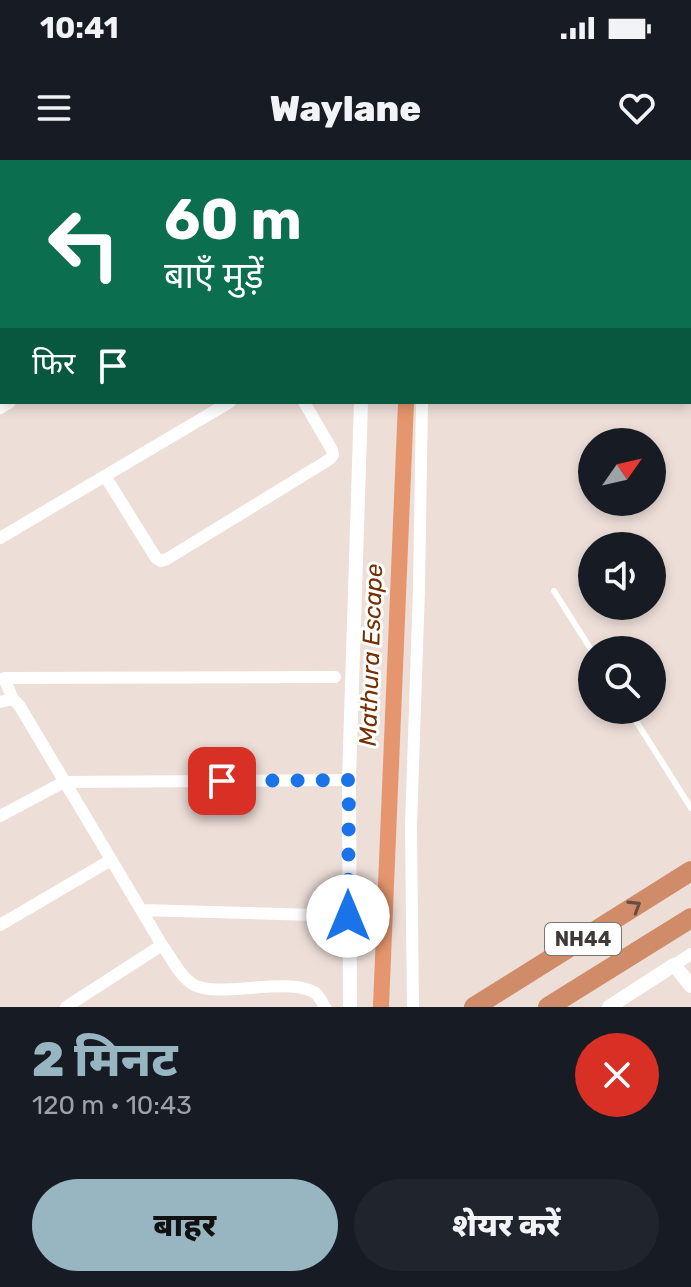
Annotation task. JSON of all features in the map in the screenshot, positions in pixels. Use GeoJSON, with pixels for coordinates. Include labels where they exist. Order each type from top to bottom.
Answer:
{"type":"FeatureCollection","features":[{"type":"Feature","properties":{"kind":"highway","name":"NH44"},"geometry":{"type":"LineString","coordinates":[[474,1007],[691,871]]}},
{"type":"Feature","properties":{"kind":"highway","name":"NH44"},"geometry":{"type":"LineString","coordinates":[[548,1007],[691,918]]}},
{"type":"Feature","properties":{"kind":"street"},"geometry":{"type":"LineString","coordinates":[[0,538],[227,404]]}},
{"type":"Feature","properties":{"kind":"street"},"geometry":{"type":"LineString","coordinates":[[105,476],[156,558],[161,561],[167,559],[330,459],[332,450],[305,404]]}},
{"type":"Feature","properties":{"kind":"street"},"geometry":{"type":"LineString","coordinates":[[350,1007],[349,780],[361,404]]}},
{"type":"Feature","properties":{"kind":"street"},"geometry":{"type":"LineString","coordinates":[[413,1007],[411,826],[422,404]]}},
{"type":"Feature","properties":{"kind":"street"},"geometry":{"type":"LineString","coordinates":[[325,1007],[317,994],[309,990],[281,987],[210,988],[193,984],[162,945],[64,782],[7,700],[4,678],[335,677]]}},
{"type":"Feature","properties":{"kind":"street"},"geometry":{"type":"LineString","coordinates":[[0,816],[64,782],[349,780]]}},
{"type":"Feature","properties":{"kind":"street"},"geometry":{"type":"LineString","coordinates":[[0,925],[111,860]]}},
{"type":"Feature","properties":{"kind":"street"},"geometry":{"type":"LineString","coordinates":[[142,910],[348,916]]}},
{"type":"Feature","properties":{"kind":"street"},"geometry":{"type":"LineString","coordinates":[[66,1007],[162,945]]}},
{"type":"Feature","properties":{"kind":"street"},"geometry":{"type":"LineString","coordinates":[[609,1007],[691,954]]}},
{"type":"Feature","properties":{"kind":"street"},"geometry":{"type":"LineString","coordinates":[[674,965],[691,986]]}},
{"type":"Feature","properties":{"kind":"lane"},"geometry":{"type":"LineString","coordinates":[[554,591],[582,636]]}},
{"type":"Feature","properties":{"kind":"lane"},"geometry":{"type":"LineString","coordinates":[[638,724],[691,808]]}},
{"type":"Feature","properties":{"kind":"waterway","name":"Mathura Escape"},"geometry":{"type":"LineString","coordinates":[[381,1006],[406,404]]}},
{"type":"Feature","properties":{"kind":"route"},"geometry":{"type":"LineString","coordinates":[[222,781],[349,780],[348,916]]}}]}
